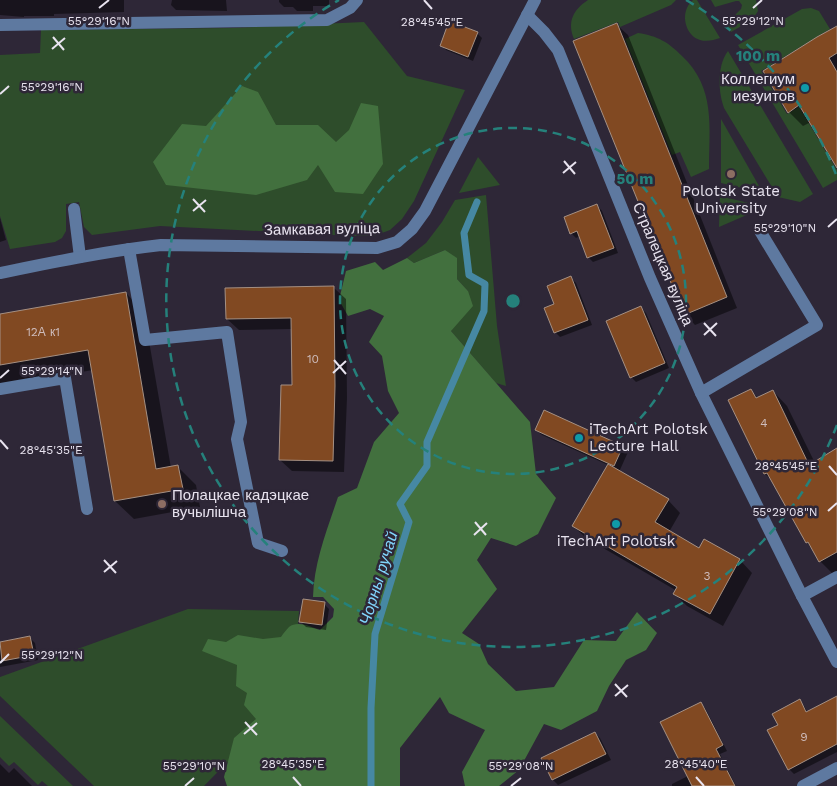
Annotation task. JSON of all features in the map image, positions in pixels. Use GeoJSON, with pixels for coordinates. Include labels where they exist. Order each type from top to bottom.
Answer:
{"type":"FeatureCollection","features":[{"type":"Feature","properties":{"kind":"street"},"geometry":{"type":"LineString","coordinates":[[0,25],[327,20],[350,8],[357,0]]}},
{"type":"Feature","properties":{"kind":"street","name":"Замкавая вуліца"},"geometry":{"type":"LineString","coordinates":[[0,273],[80,257],[161,245],[377,248],[397,242],[412,229],[425,212],[536,0]]}},
{"type":"Feature","properties":{"kind":"street","name":"Стралецкая вуліца"},"geometry":{"type":"LineString","coordinates":[[526,16],[544,32],[558,50],[650,278],[701,394],[837,662]]}},
{"type":"Feature","properties":{"kind":"street"},"geometry":{"type":"LineString","coordinates":[[74,209],[80,257]]}},
{"type":"Feature","properties":{"kind":"street"},"geometry":{"type":"LineString","coordinates":[[701,394],[817,325],[760,231]]}},
{"type":"Feature","properties":{"kind":"street"},"geometry":{"type":"LineString","coordinates":[[129,249],[145,340],[227,332],[241,422],[237,439],[258,543],[282,551]]}},
{"type":"Feature","properties":{"kind":"street"},"geometry":{"type":"LineString","coordinates":[[0,389],[65,378],[87,509]]}},
{"type":"Feature","properties":{"kind":"street"},"geometry":{"type":"LineString","coordinates":[[802,596],[837,577]]}},
{"type":"Feature","properties":{"kind":"street"},"geometry":{"type":"LineString","coordinates":[[803,786],[837,768]]}},
{"type":"Feature","properties":{"kind":"green space"},"geometry":{"type":"Polygon","coordinates":[[[588,0],[676,0],[671,5],[620,27],[618,22],[574,39],[571,22],[578,8],[588,0]]]}},
{"type":"Feature","properties":{"kind":"green space"},"geometry":{"type":"Polygon","coordinates":[[[693,0],[697,0],[720,38],[708,41],[700,40],[695,38],[689,31],[686,26],[685,16],[688,5],[693,0]]]}},
{"type":"Feature","properties":{"kind":"green space"},"geometry":{"type":"Polygon","coordinates":[[[711,0],[756,0],[758,11],[752,20],[731,32],[726,24],[741,9],[742,5],[739,1],[736,1],[715,7],[711,0]]]}},
{"type":"Feature","properties":{"kind":"green space"},"geometry":{"type":"Polygon","coordinates":[[[811,8],[819,11],[830,29],[761,71],[787,114],[799,107],[837,170],[837,180],[823,188],[738,45],[802,9],[811,8]]]}},
{"type":"Feature","properties":{"kind":"green space"},"geometry":{"type":"Polygon","coordinates":[[[364,22],[407,76],[465,90],[414,201],[402,219],[390,230],[374,236],[354,236],[160,226],[92,235],[84,227],[79,202],[66,204],[66,231],[62,238],[55,242],[10,249],[0,216],[0,55],[40,53],[41,30],[232,28],[364,22]]]}},
{"type":"Feature","properties":{"kind":"green space"},"geometry":{"type":"Polygon","coordinates":[[[638,33],[662,40],[672,47],[693,68],[701,81],[708,109],[709,169],[691,177],[680,152],[672,155],[625,39],[638,33]]]}},
{"type":"Feature","properties":{"kind":"green space"},"geometry":{"type":"Polygon","coordinates":[[[728,51],[813,194],[800,202],[778,197],[724,108],[720,71],[728,51]]]}},
{"type":"Feature","properties":{"kind":"green space"},"geometry":{"type":"Polygon","coordinates":[[[242,86],[258,92],[276,125],[318,125],[336,142],[349,130],[361,103],[378,106],[383,164],[363,194],[335,192],[318,165],[307,180],[256,195],[166,185],[153,162],[182,124],[206,126],[242,86]]]}},
{"type":"Feature","properties":{"kind":"green space"},"geometry":{"type":"Polygon","coordinates":[[[721,119],[763,193],[721,183],[721,119]]]}},
{"type":"Feature","properties":{"kind":"green space"},"geometry":{"type":"Polygon","coordinates":[[[478,157],[500,185],[459,193],[478,157]]]}},
{"type":"Feature","properties":{"kind":"green space"},"geometry":{"type":"Polygon","coordinates":[[[486,195],[497,326],[506,386],[496,383],[451,331],[468,291],[457,279],[445,250],[414,263],[407,258],[426,243],[442,222],[455,200],[486,195]]]}},
{"type":"Feature","properties":{"kind":"green space"},"geometry":{"type":"Polygon","coordinates":[[[720,196],[765,207],[719,227],[720,196]]]}},
{"type":"Feature","properties":{"kind":"green space"},"geometry":{"type":"Polygon","coordinates":[[[445,250],[457,258],[457,279],[468,291],[473,306],[451,331],[530,422],[536,474],[556,498],[538,534],[516,546],[491,538],[477,560],[497,589],[462,633],[479,644],[488,664],[516,691],[554,687],[584,640],[616,641],[637,612],[657,633],[646,650],[626,660],[609,686],[597,711],[561,730],[544,724],[519,770],[499,786],[465,786],[462,772],[485,730],[449,713],[440,697],[400,748],[400,786],[227,786],[224,777],[234,738],[256,719],[244,705],[247,693],[236,686],[237,665],[202,651],[208,639],[226,642],[238,635],[263,639],[281,637],[289,627],[296,624],[320,630],[333,617],[334,609],[323,597],[313,597],[318,559],[326,534],[338,497],[357,488],[374,442],[399,413],[388,391],[382,356],[369,342],[384,316],[370,309],[348,316],[339,300],[346,271],[375,262],[383,270],[407,258],[414,263],[445,250]]]}},
{"type":"Feature","properties":{"kind":"green space"},"geometry":{"type":"Polygon","coordinates":[[[188,609],[299,611],[298,624],[307,625],[260,729],[204,786],[94,786],[0,696],[0,677],[188,609]]]}},
{"type":"Feature","properties":{"kind":"green space"},"geometry":{"type":"Polygon","coordinates":[[[0,716],[73,786],[48,786],[42,781],[38,785],[14,762],[9,766],[0,757],[0,716]]]}},
{"type":"Feature","properties":{"kind":"building"},"geometry":{"type":"Polygon","coordinates":[[[449,21],[478,32],[468,57],[440,46],[449,21]]]}},
{"type":"Feature","properties":{"kind":"building"},"geometry":{"type":"Polygon","coordinates":[[[617,23],[727,297],[684,315],[573,41],[617,23]]]}},
{"type":"Feature","properties":{"kind":"building","name":"Коллегиум иезуитов"},"geometry":{"type":"Polygon","coordinates":[[[837,26],[837,53],[829,58],[837,72],[837,168],[799,105],[788,113],[763,71],[837,26]]]}},
{"type":"Feature","properties":{"kind":"building"},"geometry":{"type":"Polygon","coordinates":[[[597,204],[614,248],[587,258],[577,231],[570,234],[564,217],[597,204]]]}},
{"type":"Feature","properties":{"kind":"building"},"geometry":{"type":"Polygon","coordinates":[[[571,276],[588,320],[554,333],[544,308],[554,304],[547,286],[571,276]]]}},
{"type":"Feature","properties":{"kind":"building"},"geometry":{"type":"Polygon","coordinates":[[[334,286],[335,386],[333,461],[279,460],[281,385],[292,385],[291,318],[226,319],[225,288],[334,286]]]}},
{"type":"Feature","properties":{"kind":"building"},"geometry":{"type":"Polygon","coordinates":[[[126,292],[156,469],[178,465],[183,489],[114,501],[88,350],[0,365],[0,314],[126,292]]]}},
{"type":"Feature","properties":{"kind":"building"},"geometry":{"type":"Polygon","coordinates":[[[641,306],[665,363],[630,378],[606,321],[641,306]]]}},
{"type":"Feature","properties":{"kind":"building"},"geometry":{"type":"Polygon","coordinates":[[[751,389],[756,398],[773,390],[809,465],[837,448],[837,552],[819,562],[808,542],[806,543],[767,473],[764,474],[728,400],[751,389]]]}},
{"type":"Feature","properties":{"kind":"building","name":"iTechArt Polotsk Lecture Hall"},"geometry":{"type":"Polygon","coordinates":[[[544,410],[623,446],[614,466],[535,430],[544,410]]]}},
{"type":"Feature","properties":{"kind":"building"},"geometry":{"type":"Polygon","coordinates":[[[608,464],[669,499],[655,522],[699,548],[704,539],[740,559],[710,614],[673,594],[677,587],[572,526],[608,464]]]}},
{"type":"Feature","properties":{"kind":"building"},"geometry":{"type":"Polygon","coordinates":[[[303,599],[325,602],[322,625],[299,622],[303,599]]]}},
{"type":"Feature","properties":{"kind":"building"},"geometry":{"type":"Polygon","coordinates":[[[30,636],[34,655],[2,661],[0,642],[30,636]]]}},
{"type":"Feature","properties":{"kind":"building"},"geometry":{"type":"Polygon","coordinates":[[[837,696],[837,744],[788,770],[767,730],[778,725],[772,714],[800,699],[806,712],[837,696]]]}},
{"type":"Feature","properties":{"kind":"building"},"geometry":{"type":"Polygon","coordinates":[[[701,702],[723,745],[716,749],[735,786],[692,786],[660,722],[701,702]]]}},
{"type":"Feature","properties":{"kind":"building"},"geometry":{"type":"Polygon","coordinates":[[[595,732],[606,754],[552,780],[541,758],[595,732]]]}},
{"type":"Feature","properties":{"kind":"waterway","name":"Чорны ручай"},"geometry":{"type":"LineString","coordinates":[[371,786],[371,708],[375,634],[409,522],[400,504],[427,466],[427,442],[484,311],[485,284],[469,275],[464,233],[477,202]]}},
{"type":"Feature","properties":{"kind":"place","name":"Коллегиум иезуитов"},"geometry":{"type":"Point","coordinates":[805,88]}},
{"type":"Feature","properties":{"kind":"place","name":"Polotsk State University"},"geometry":{"type":"Point","coordinates":[731,174]}},
{"type":"Feature","properties":{"kind":"place","name":"iTechArt Polotsk Lecture Hall"},"geometry":{"type":"Point","coordinates":[579,438]}},
{"type":"Feature","properties":{"kind":"place","name":"Полацкае кадэцкае вучылішча"},"geometry":{"type":"Point","coordinates":[162,504]}},
{"type":"Feature","properties":{"kind":"place","name":"iTechArt Polotsk"},"geometry":{"type":"Point","coordinates":[616,524]}}]}
